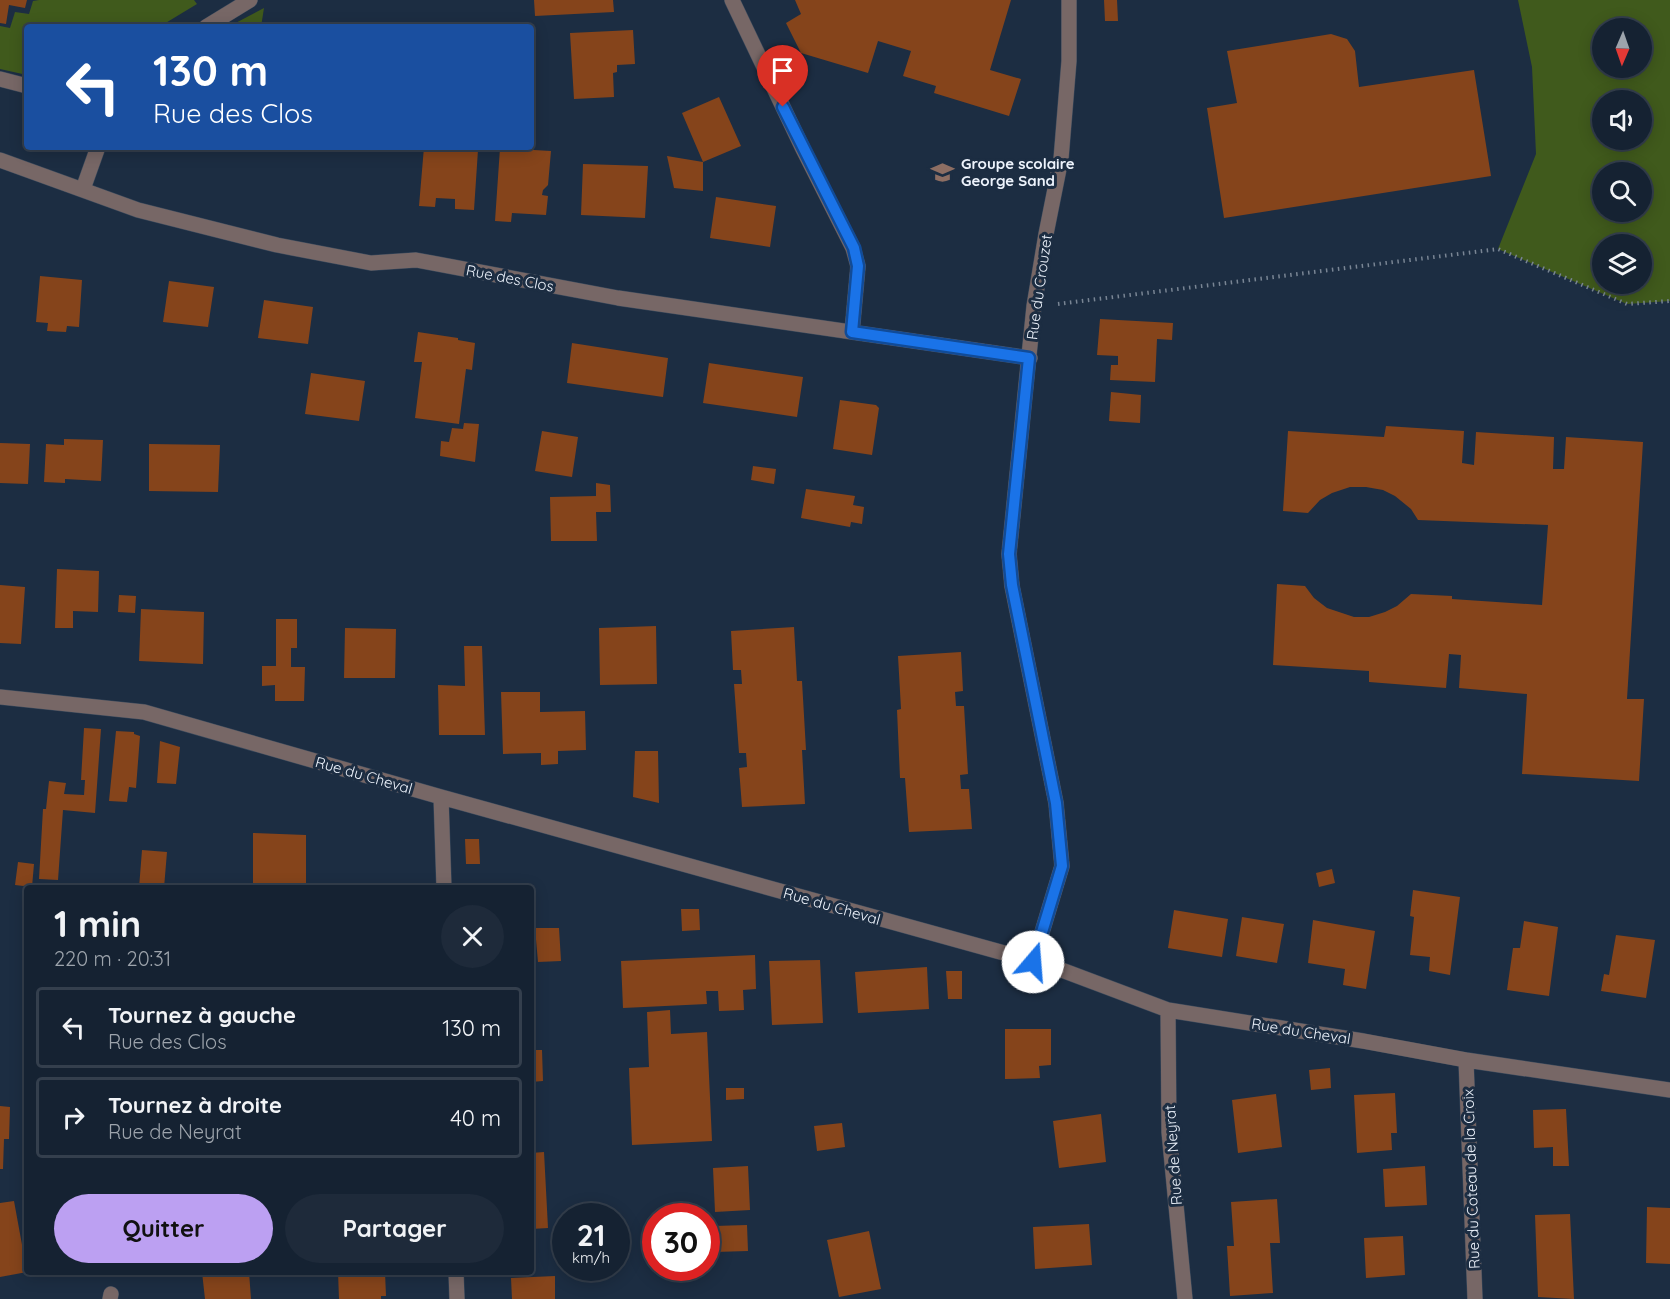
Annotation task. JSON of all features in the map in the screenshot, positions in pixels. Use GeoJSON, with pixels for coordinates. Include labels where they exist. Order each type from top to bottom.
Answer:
{"type":"FeatureCollection","features":[{"type":"Feature","properties":{"kind":"street"},"geometry":{"type":"LineString","coordinates":[[211,24],[250,0]]}},
{"type":"Feature","properties":{"kind":"street"},"geometry":{"type":"LineString","coordinates":[[732,0],[803,149],[854,248],[858,266],[852,332]]}},
{"type":"Feature","properties":{"kind":"street","name":"Rue du Crouzet"},"geometry":{"type":"LineString","coordinates":[[1033,962],[1062,866],[1056,803],[1012,585],[1009,554],[1034,306],[1061,159],[1069,61],[1069,0]]}},
{"type":"Feature","properties":{"kind":"street"},"geometry":{"type":"LineString","coordinates":[[0,79],[24,85]]}},
{"type":"Feature","properties":{"kind":"street"},"geometry":{"type":"LineString","coordinates":[[83,189],[97,150]]}},
{"type":"Feature","properties":{"kind":"street","name":"Rue des Clos"},"geometry":{"type":"LineString","coordinates":[[0,160],[150,213],[276,245],[359,261],[370,263],[416,260],[618,298],[1029,358]]}},
{"type":"Feature","properties":{"kind":"street","name":"Rue du Cheval"},"geometry":{"type":"LineString","coordinates":[[0,697],[144,712],[1051,966],[1168,1010],[1466,1060],[1670,1090]]}},
{"type":"Feature","properties":{"kind":"street"},"geometry":{"type":"LineString","coordinates":[[441,797],[444,885]]}},
{"type":"Feature","properties":{"kind":"street","name":"Rue de Neyrat"},"geometry":{"type":"LineString","coordinates":[[1168,1010],[1169,1132],[1185,1299]]}},
{"type":"Feature","properties":{"kind":"street","name":"Rue du Coteau de la Croix"},"geometry":{"type":"LineString","coordinates":[[1466,1060],[1475,1299]]}},
{"type":"Feature","properties":{"kind":"street"},"geometry":{"type":"LineString","coordinates":[[456,1275],[457,1299]]}},
{"type":"Feature","properties":{"kind":"path"},"geometry":{"type":"LineString","coordinates":[[1034,306],[1078,303],[1498,249],[1627,304],[1670,301]]}},
{"type":"Feature","properties":{"kind":"green space"},"geometry":{"type":"Polygon","coordinates":[[[194,0],[197,4],[164,24],[24,24],[24,74],[0,69],[0,26],[10,28],[15,12],[29,14],[33,1],[194,0]]]}},
{"type":"Feature","properties":{"kind":"green space"},"geometry":{"type":"Polygon","coordinates":[[[1518,0],[1670,0],[1670,301],[1627,304],[1604,294],[1652,294],[1652,234],[1592,234],[1592,289],[1498,249],[1536,154],[1532,67],[1518,0]]]}},
{"type":"Feature","properties":{"kind":"green space"},"geometry":{"type":"Polygon","coordinates":[[[264,8],[261,24],[234,24],[264,8]]]}},
{"type":"Feature","properties":{"kind":"building"},"geometry":{"type":"Polygon","coordinates":[[[0,0],[27,0],[25,8],[9,5],[6,24],[0,23],[0,0]]]}},
{"type":"Feature","properties":{"kind":"building"},"geometry":{"type":"Polygon","coordinates":[[[534,0],[613,0],[614,12],[535,16],[534,0]]]}},
{"type":"Feature","properties":{"kind":"building"},"geometry":{"type":"Polygon","coordinates":[[[795,0],[1011,0],[990,70],[1021,79],[1009,116],[934,93],[936,86],[903,76],[911,51],[878,41],[868,73],[801,53],[786,23],[801,14],[795,0]]]}},
{"type":"Feature","properties":{"kind":"building"},"geometry":{"type":"Polygon","coordinates":[[[1104,0],[1117,0],[1118,21],[1105,21],[1104,0]]]}},
{"type":"Feature","properties":{"kind":"building"},"geometry":{"type":"Polygon","coordinates":[[[633,30],[635,64],[617,65],[617,72],[613,73],[614,97],[574,99],[570,33],[633,30]]]}},
{"type":"Feature","properties":{"kind":"building"},"geometry":{"type":"Polygon","coordinates":[[[1331,34],[1347,39],[1355,51],[1359,87],[1474,70],[1491,176],[1224,218],[1207,108],[1237,103],[1227,51],[1331,34]]]}},
{"type":"Feature","properties":{"kind":"building"},"geometry":{"type":"Polygon","coordinates":[[[719,97],[741,146],[703,162],[682,113],[719,97]]]}},
{"type":"Feature","properties":{"kind":"building"},"geometry":{"type":"Polygon","coordinates":[[[424,150],[478,150],[474,210],[455,209],[455,199],[436,198],[435,207],[419,206],[424,150]]]}},
{"type":"Feature","properties":{"kind":"building"},"geometry":{"type":"Polygon","coordinates":[[[500,150],[551,151],[548,185],[542,195],[548,196],[546,215],[512,213],[511,222],[495,221],[500,150]]]}},
{"type":"Feature","properties":{"kind":"building"},"geometry":{"type":"Polygon","coordinates":[[[667,156],[703,162],[703,191],[674,188],[667,156]]]}},
{"type":"Feature","properties":{"kind":"building"},"geometry":{"type":"Polygon","coordinates":[[[583,164],[648,166],[645,218],[581,215],[583,164]]]}},
{"type":"Feature","properties":{"kind":"building"},"geometry":{"type":"Polygon","coordinates":[[[716,197],[776,206],[770,247],[710,238],[716,197]]]}},
{"type":"Feature","properties":{"kind":"building"},"geometry":{"type":"Polygon","coordinates":[[[40,276],[82,280],[79,327],[67,326],[66,332],[47,331],[48,323],[36,322],[40,276]]]}},
{"type":"Feature","properties":{"kind":"building"},"geometry":{"type":"Polygon","coordinates":[[[169,281],[214,287],[208,327],[163,322],[169,281]]]}},
{"type":"Feature","properties":{"kind":"building"},"geometry":{"type":"Polygon","coordinates":[[[264,300],[313,307],[308,344],[258,338],[264,300]]]}},
{"type":"Feature","properties":{"kind":"building"},"geometry":{"type":"Polygon","coordinates":[[[1100,319],[1173,323],[1172,340],[1157,339],[1155,382],[1110,380],[1111,365],[1118,365],[1118,356],[1097,355],[1100,319]]]}},
{"type":"Feature","properties":{"kind":"building"},"geometry":{"type":"Polygon","coordinates":[[[418,332],[475,343],[472,370],[466,369],[459,424],[415,418],[422,362],[414,362],[418,332]]]}},
{"type":"Feature","properties":{"kind":"building"},"geometry":{"type":"Polygon","coordinates":[[[572,343],[668,358],[663,397],[567,383],[572,343]]]}},
{"type":"Feature","properties":{"kind":"building"},"geometry":{"type":"Polygon","coordinates":[[[709,363],[803,377],[797,417],[703,403],[709,363]]]}},
{"type":"Feature","properties":{"kind":"building"},"geometry":{"type":"Polygon","coordinates":[[[311,373],[365,381],[359,421],[305,414],[311,373]]]}},
{"type":"Feature","properties":{"kind":"building"},"geometry":{"type":"Polygon","coordinates":[[[1111,392],[1141,395],[1140,423],[1109,421],[1111,392]]]}},
{"type":"Feature","properties":{"kind":"building"},"geometry":{"type":"Polygon","coordinates":[[[840,400],[876,405],[879,408],[872,455],[833,449],[840,400]]]}},
{"type":"Feature","properties":{"kind":"building"},"geometry":{"type":"Polygon","coordinates":[[[464,423],[479,424],[475,462],[440,456],[441,441],[449,442],[452,428],[463,429],[464,423]]]}},
{"type":"Feature","properties":{"kind":"building"},"geometry":{"type":"Polygon","coordinates":[[[1386,426],[1464,431],[1462,463],[1474,465],[1476,432],[1554,437],[1553,469],[1564,469],[1566,437],[1643,442],[1627,699],[1644,699],[1639,781],[1522,774],[1527,694],[1459,688],[1461,655],[1449,654],[1446,688],[1369,682],[1369,671],[1273,665],[1277,584],[1305,586],[1314,598],[1327,608],[1354,617],[1369,617],[1385,612],[1397,606],[1411,594],[1542,605],[1548,525],[1418,520],[1411,509],[1395,496],[1383,490],[1366,487],[1350,487],[1332,493],[1320,500],[1308,513],[1283,511],[1288,431],[1384,437],[1386,426]]]}},
{"type":"Feature","properties":{"kind":"building"},"geometry":{"type":"Polygon","coordinates":[[[542,431],[578,437],[572,477],[535,471],[542,431]]]}},
{"type":"Feature","properties":{"kind":"building"},"geometry":{"type":"Polygon","coordinates":[[[64,439],[103,440],[101,481],[65,479],[65,483],[44,482],[46,444],[64,445],[64,439]]]}},
{"type":"Feature","properties":{"kind":"building"},"geometry":{"type":"Polygon","coordinates":[[[0,443],[30,444],[28,484],[0,483],[0,443]]]}},
{"type":"Feature","properties":{"kind":"building"},"geometry":{"type":"Polygon","coordinates":[[[149,444],[220,445],[218,492],[149,491],[149,444]]]}},
{"type":"Feature","properties":{"kind":"building"},"geometry":{"type":"Polygon","coordinates":[[[753,466],[776,469],[774,484],[751,480],[753,466]]]}},
{"type":"Feature","properties":{"kind":"building"},"geometry":{"type":"Polygon","coordinates":[[[596,483],[610,485],[611,512],[596,512],[597,541],[551,541],[550,497],[596,496],[596,483]]]}},
{"type":"Feature","properties":{"kind":"building"},"geometry":{"type":"Polygon","coordinates":[[[806,489],[855,496],[853,505],[864,507],[862,524],[851,522],[850,527],[801,518],[806,489]]]}},
{"type":"Feature","properties":{"kind":"building"},"geometry":{"type":"Polygon","coordinates":[[[57,569],[99,571],[98,612],[73,611],[73,628],[55,628],[57,569]]]}},
{"type":"Feature","properties":{"kind":"building"},"geometry":{"type":"Polygon","coordinates":[[[0,585],[25,587],[21,644],[0,643],[0,585]]]}},
{"type":"Feature","properties":{"kind":"building"},"geometry":{"type":"Polygon","coordinates":[[[119,595],[136,596],[135,613],[118,612],[119,595]]]}},
{"type":"Feature","properties":{"kind":"building"},"geometry":{"type":"Polygon","coordinates":[[[141,609],[204,612],[203,664],[139,661],[141,609]]]}},
{"type":"Feature","properties":{"kind":"building"},"geometry":{"type":"Polygon","coordinates":[[[276,619],[297,619],[297,648],[291,648],[291,667],[305,667],[304,701],[275,701],[275,685],[262,686],[262,666],[276,666],[276,619]]]}},
{"type":"Feature","properties":{"kind":"building"},"geometry":{"type":"Polygon","coordinates":[[[656,626],[657,684],[600,685],[599,628],[656,626]]]}},
{"type":"Feature","properties":{"kind":"building"},"geometry":{"type":"Polygon","coordinates":[[[794,627],[797,681],[802,681],[806,750],[802,750],[805,804],[742,807],[739,768],[747,767],[746,753],[739,753],[734,684],[742,684],[741,670],[733,670],[731,631],[794,627]]]}},
{"type":"Feature","properties":{"kind":"building"},"geometry":{"type":"Polygon","coordinates":[[[345,628],[396,629],[395,678],[344,678],[345,628]]]}},
{"type":"Feature","properties":{"kind":"building"},"geometry":{"type":"Polygon","coordinates":[[[464,646],[482,646],[485,735],[439,735],[438,685],[465,686],[464,646]]]}},
{"type":"Feature","properties":{"kind":"building"},"geometry":{"type":"Polygon","coordinates":[[[961,652],[963,691],[955,692],[956,706],[964,706],[968,774],[960,775],[961,789],[969,789],[972,829],[909,832],[905,778],[900,778],[897,710],[901,709],[898,656],[961,652]]]}},
{"type":"Feature","properties":{"kind":"building"},"geometry":{"type":"Polygon","coordinates":[[[501,692],[540,692],[540,712],[585,711],[586,750],[558,751],[558,764],[541,765],[541,753],[503,754],[501,692]]]}},
{"type":"Feature","properties":{"kind":"building"},"geometry":{"type":"Polygon","coordinates":[[[84,728],[101,729],[95,813],[63,810],[58,880],[39,879],[43,809],[46,809],[49,781],[66,783],[64,794],[84,795],[85,780],[81,780],[84,728]]]}},
{"type":"Feature","properties":{"kind":"building"},"geometry":{"type":"Polygon","coordinates":[[[116,731],[134,732],[140,736],[136,788],[129,787],[127,802],[109,801],[116,731]]]}},
{"type":"Feature","properties":{"kind":"building"},"geometry":{"type":"Polygon","coordinates":[[[160,741],[180,747],[176,784],[157,783],[160,741]]]}},
{"type":"Feature","properties":{"kind":"building"},"geometry":{"type":"Polygon","coordinates":[[[635,751],[658,751],[659,803],[633,797],[635,751]]]}},
{"type":"Feature","properties":{"kind":"building"},"geometry":{"type":"Polygon","coordinates":[[[253,833],[306,835],[306,885],[253,885],[253,833]]]}},
{"type":"Feature","properties":{"kind":"building"},"geometry":{"type":"Polygon","coordinates":[[[465,839],[479,839],[480,864],[466,864],[465,839]]]}},
{"type":"Feature","properties":{"kind":"building"},"geometry":{"type":"Polygon","coordinates":[[[142,850],[167,852],[164,885],[139,885],[142,850]]]}},
{"type":"Feature","properties":{"kind":"building"},"geometry":{"type":"Polygon","coordinates":[[[18,862],[34,864],[32,885],[15,885],[18,862]]]}},
{"type":"Feature","properties":{"kind":"building"},"geometry":{"type":"Polygon","coordinates":[[[1332,869],[1335,883],[1319,887],[1316,873],[1332,869]]]}},
{"type":"Feature","properties":{"kind":"building"},"geometry":{"type":"Polygon","coordinates":[[[1413,890],[1460,897],[1450,975],[1429,971],[1430,957],[1410,955],[1414,917],[1410,916],[1413,890]]]}},
{"type":"Feature","properties":{"kind":"building"},"geometry":{"type":"Polygon","coordinates":[[[681,909],[699,909],[700,930],[682,931],[681,909]]]}},
{"type":"Feature","properties":{"kind":"building"},"geometry":{"type":"Polygon","coordinates":[[[1174,910],[1228,919],[1222,957],[1168,948],[1174,910]]]}},
{"type":"Feature","properties":{"kind":"building"},"geometry":{"type":"Polygon","coordinates":[[[1242,917],[1284,924],[1277,963],[1236,956],[1242,917]]]}},
{"type":"Feature","properties":{"kind":"building"},"geometry":{"type":"Polygon","coordinates":[[[1313,920],[1375,931],[1366,989],[1343,985],[1345,969],[1308,963],[1313,920]]]}},
{"type":"Feature","properties":{"kind":"building"},"geometry":{"type":"Polygon","coordinates":[[[1524,921],[1558,927],[1549,996],[1507,990],[1513,948],[1520,948],[1524,921]]]}},
{"type":"Feature","properties":{"kind":"building"},"geometry":{"type":"Polygon","coordinates":[[[535,928],[559,928],[561,961],[538,962],[535,928]]]}},
{"type":"Feature","properties":{"kind":"building"},"geometry":{"type":"Polygon","coordinates":[[[1616,935],[1655,940],[1646,998],[1601,991],[1604,974],[1609,975],[1616,935]]]}},
{"type":"Feature","properties":{"kind":"building"},"geometry":{"type":"Polygon","coordinates":[[[755,955],[756,989],[743,990],[744,1010],[719,1011],[718,991],[706,991],[707,1004],[623,1008],[621,961],[755,955]]]}},
{"type":"Feature","properties":{"kind":"building"},"geometry":{"type":"Polygon","coordinates":[[[820,960],[823,1023],[772,1025],[769,961],[820,960]]]}},
{"type":"Feature","properties":{"kind":"building"},"geometry":{"type":"Polygon","coordinates":[[[927,967],[929,1009],[858,1013],[855,972],[927,967]]]}},
{"type":"Feature","properties":{"kind":"building"},"geometry":{"type":"Polygon","coordinates":[[[946,971],[962,971],[962,999],[948,999],[946,971]]]}},
{"type":"Feature","properties":{"kind":"building"},"geometry":{"type":"Polygon","coordinates":[[[670,1010],[671,1034],[707,1032],[712,1141],[632,1145],[629,1068],[649,1067],[647,1012],[670,1010]]]}},
{"type":"Feature","properties":{"kind":"building"},"geometry":{"type":"Polygon","coordinates":[[[1005,1029],[1051,1029],[1051,1065],[1039,1066],[1040,1078],[1005,1079],[1005,1029]]]}},
{"type":"Feature","properties":{"kind":"building"},"geometry":{"type":"Polygon","coordinates":[[[534,1050],[542,1050],[543,1081],[534,1082],[534,1050]]]}},
{"type":"Feature","properties":{"kind":"building"},"geometry":{"type":"Polygon","coordinates":[[[1330,1068],[1331,1088],[1311,1090],[1309,1070],[1330,1068]]]}},
{"type":"Feature","properties":{"kind":"building"},"geometry":{"type":"Polygon","coordinates":[[[726,1088],[744,1088],[744,1099],[726,1100],[726,1088]]]}},
{"type":"Feature","properties":{"kind":"building"},"geometry":{"type":"Polygon","coordinates":[[[1395,1093],[1397,1133],[1391,1133],[1392,1150],[1357,1153],[1354,1095],[1395,1093]]]}},
{"type":"Feature","properties":{"kind":"building"},"geometry":{"type":"Polygon","coordinates":[[[1276,1094],[1282,1147],[1238,1153],[1232,1100],[1276,1094]]]}},
{"type":"Feature","properties":{"kind":"building"},"geometry":{"type":"Polygon","coordinates":[[[0,1106],[10,1107],[9,1139],[4,1139],[3,1169],[0,1169],[0,1106]]]}},
{"type":"Feature","properties":{"kind":"building"},"geometry":{"type":"Polygon","coordinates":[[[1566,1109],[1569,1166],[1553,1166],[1553,1147],[1534,1148],[1533,1110],[1566,1109]]]}},
{"type":"Feature","properties":{"kind":"building"},"geometry":{"type":"Polygon","coordinates":[[[1101,1114],[1106,1162],[1059,1168],[1053,1121],[1101,1114]]]}},
{"type":"Feature","properties":{"kind":"building"},"geometry":{"type":"Polygon","coordinates":[[[842,1123],[845,1147],[817,1151],[814,1126],[842,1123]]]}},
{"type":"Feature","properties":{"kind":"building"},"geometry":{"type":"Polygon","coordinates":[[[544,1152],[548,1228],[534,1229],[534,1153],[544,1152]]]}},
{"type":"Feature","properties":{"kind":"building"},"geometry":{"type":"Polygon","coordinates":[[[748,1166],[750,1210],[720,1212],[720,1203],[715,1203],[713,1168],[748,1166]]]}},
{"type":"Feature","properties":{"kind":"building"},"geometry":{"type":"Polygon","coordinates":[[[1425,1166],[1427,1205],[1385,1207],[1383,1169],[1425,1166]]]}},
{"type":"Feature","properties":{"kind":"building"},"geometry":{"type":"Polygon","coordinates":[[[1277,1199],[1280,1243],[1270,1243],[1273,1293],[1230,1296],[1227,1246],[1234,1246],[1231,1202],[1277,1199]]]}},
{"type":"Feature","properties":{"kind":"building"},"geometry":{"type":"Polygon","coordinates":[[[14,1201],[24,1256],[24,1273],[0,1277],[0,1203],[14,1201]]]}},
{"type":"Feature","properties":{"kind":"building"},"geometry":{"type":"Polygon","coordinates":[[[1647,1207],[1670,1208],[1670,1264],[1646,1263],[1647,1207]]]}},
{"type":"Feature","properties":{"kind":"building"},"geometry":{"type":"Polygon","coordinates":[[[1570,1214],[1574,1299],[1538,1297],[1535,1215],[1570,1214]]]}},
{"type":"Feature","properties":{"kind":"building"},"geometry":{"type":"Polygon","coordinates":[[[1089,1224],[1092,1265],[1035,1269],[1033,1227],[1089,1224]]]}},
{"type":"Feature","properties":{"kind":"building"},"geometry":{"type":"Polygon","coordinates":[[[747,1225],[748,1251],[720,1252],[720,1226],[747,1225]]]}},
{"type":"Feature","properties":{"kind":"building"},"geometry":{"type":"Polygon","coordinates":[[[869,1231],[881,1289],[839,1297],[827,1240],[869,1231]]]}},
{"type":"Feature","properties":{"kind":"building"},"geometry":{"type":"Polygon","coordinates":[[[1403,1236],[1405,1275],[1366,1278],[1364,1238],[1403,1236]]]}},
{"type":"Feature","properties":{"kind":"building"},"geometry":{"type":"Polygon","coordinates":[[[202,1275],[249,1275],[251,1299],[205,1299],[202,1275]]]}},
{"type":"Feature","properties":{"kind":"building"},"geometry":{"type":"Polygon","coordinates":[[[338,1275],[385,1275],[386,1296],[381,1296],[381,1299],[339,1299],[338,1275]]]}},
{"type":"Feature","properties":{"kind":"building"},"geometry":{"type":"Polygon","coordinates":[[[552,1276],[552,1281],[555,1281],[555,1299],[512,1299],[511,1278],[552,1276]]]}},
{"type":"Feature","properties":{"kind":"place","name":"Groupe scolaire George Sand"},"geometry":{"type":"Point","coordinates":[943,172]}},
{"type":"Feature","properties":{"kind":"route"},"geometry":{"type":"LineString","coordinates":[[783,107],[854,248],[858,266],[852,332],[1029,358],[1009,554],[1012,585],[1056,803],[1062,866],[1033,962]]}}]}
